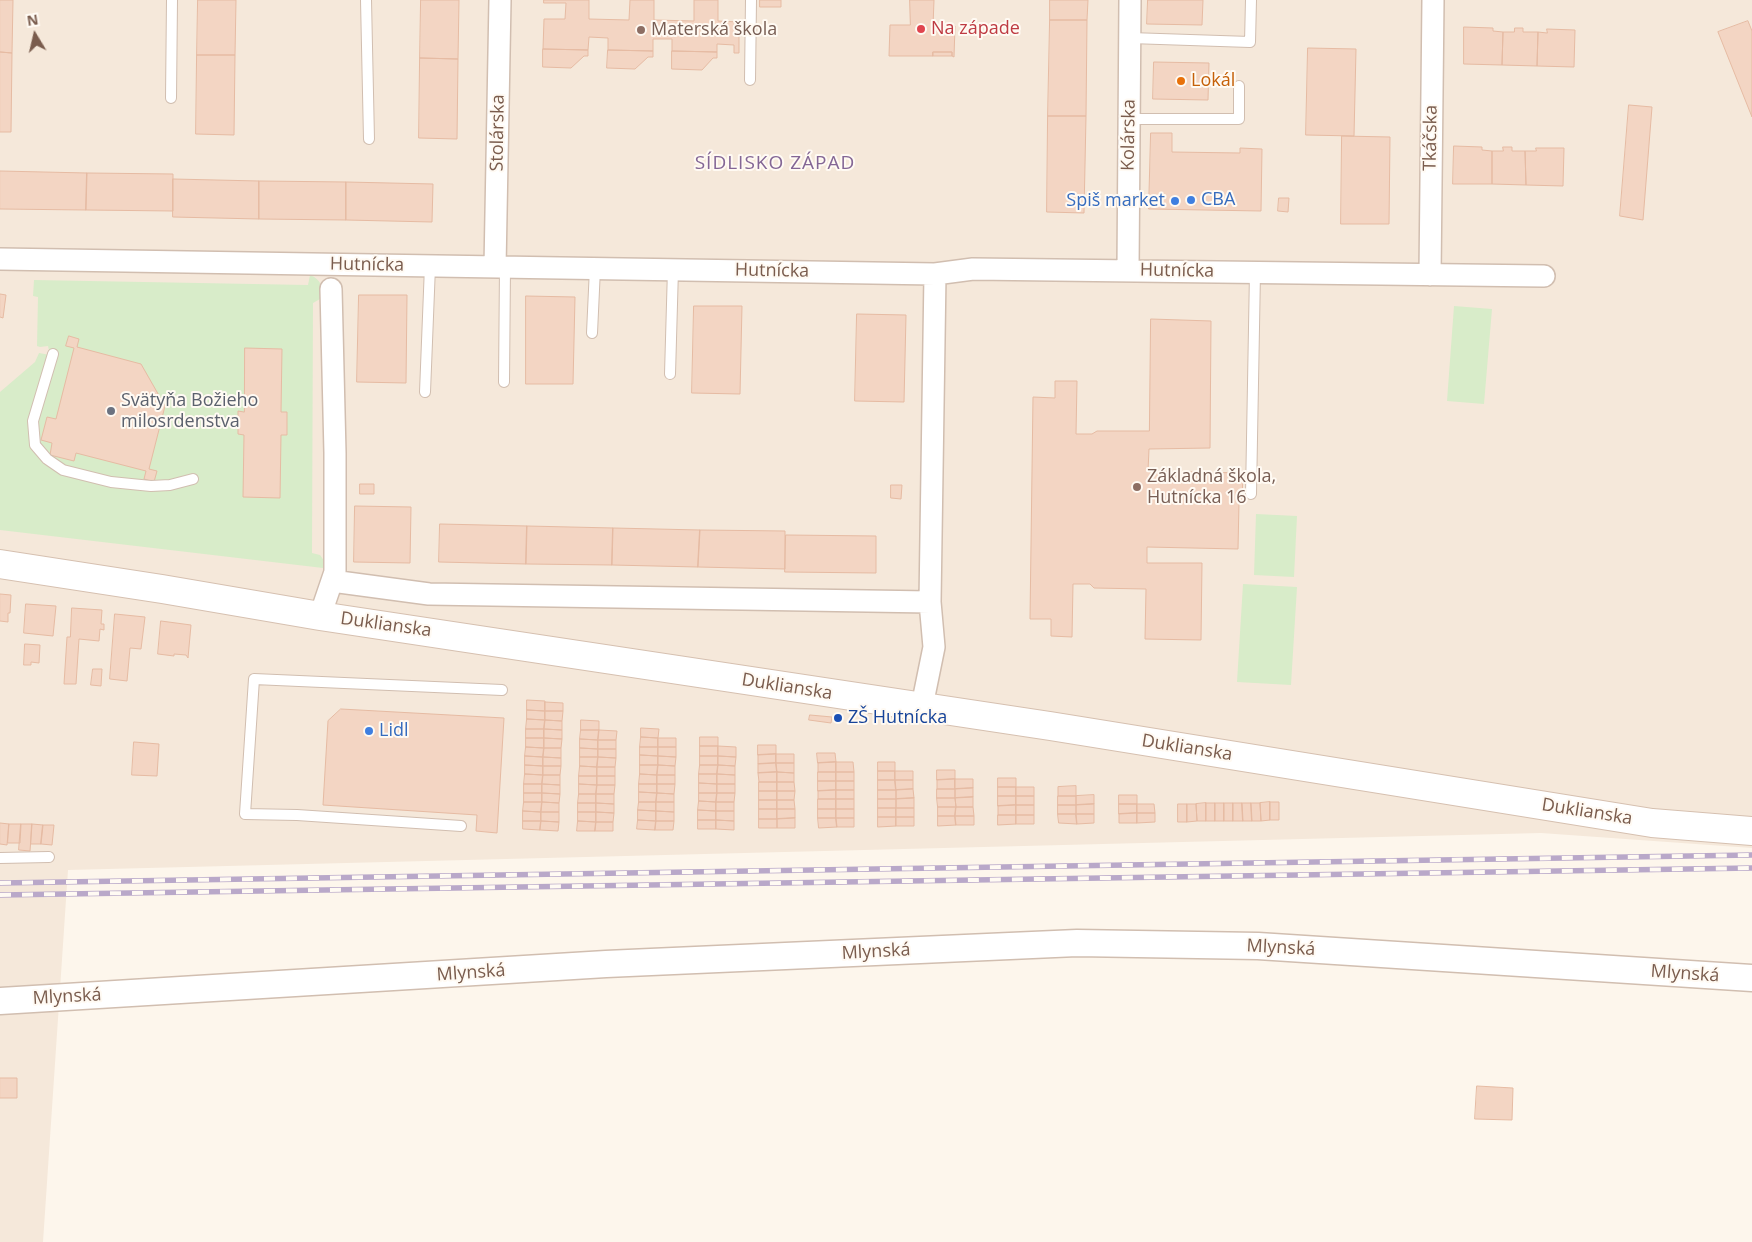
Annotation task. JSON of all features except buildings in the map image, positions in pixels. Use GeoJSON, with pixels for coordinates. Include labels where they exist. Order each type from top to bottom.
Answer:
{"type":"FeatureCollection","features":[{"type":"Feature","properties":{"kind":"main road","name":"Duklianska"},"geometry":{"type":"LineString","coordinates":[[0,564],[320,616],[922,706],[1652,822],[1752,831]]}},
{"type":"Feature","properties":{"kind":"street","name":"Stolárska"},"geometry":{"type":"LineString","coordinates":[[500,0],[500,267]]}},
{"type":"Feature","properties":{"kind":"street","name":"Kolárska"},"geometry":{"type":"LineString","coordinates":[[1128,270],[1130,0]]}},
{"type":"Feature","properties":{"kind":"street","name":"Tkáčska"},"geometry":{"type":"LineString","coordinates":[[1430,275],[1433,0]]}},
{"type":"Feature","properties":{"kind":"street","name":"Hutnícka"},"geometry":{"type":"LineString","coordinates":[[0,259],[935,274],[973,269],[1544,276]]}},
{"type":"Feature","properties":{"kind":"street"},"geometry":{"type":"LineString","coordinates":[[922,706],[934,647],[930,602],[935,274]]}},
{"type":"Feature","properties":{"kind":"street"},"geometry":{"type":"LineString","coordinates":[[320,616],[335,572],[335,453],[331,289]]}},
{"type":"Feature","properties":{"kind":"street","name":"Duklianska"},"geometry":{"type":"LineString","coordinates":[[332,581],[429,594],[930,602]]}},
{"type":"Feature","properties":{"kind":"street","name":"Mlynská"},"geometry":{"type":"LineString","coordinates":[[0,1001],[596,965],[1077,943],[1258,946],[1752,978]]}},
{"type":"Feature","properties":{"kind":"lane"},"geometry":{"type":"LineString","coordinates":[[171,98],[172,0]]}},
{"type":"Feature","properties":{"kind":"lane"},"geometry":{"type":"LineString","coordinates":[[366,0],[369,139]]}},
{"type":"Feature","properties":{"kind":"lane"},"geometry":{"type":"LineString","coordinates":[[750,80],[751,0]]}},
{"type":"Feature","properties":{"kind":"lane"},"geometry":{"type":"LineString","coordinates":[[1130,38],[1250,42],[1251,0]]}},
{"type":"Feature","properties":{"kind":"lane"},"geometry":{"type":"LineString","coordinates":[[1129,119],[1239,120],[1239,86]]}},
{"type":"Feature","properties":{"kind":"lane"},"geometry":{"type":"LineString","coordinates":[[425,392],[430,266]]}},
{"type":"Feature","properties":{"kind":"lane"},"geometry":{"type":"LineString","coordinates":[[500,267],[504,382]]}},
{"type":"Feature","properties":{"kind":"lane"},"geometry":{"type":"LineString","coordinates":[[592,333],[595,268]]}},
{"type":"Feature","properties":{"kind":"lane"},"geometry":{"type":"LineString","coordinates":[[670,374],[673,270]]}},
{"type":"Feature","properties":{"kind":"lane"},"geometry":{"type":"LineString","coordinates":[[1251,494],[1255,272]]}},
{"type":"Feature","properties":{"kind":"lane"},"geometry":{"type":"LineString","coordinates":[[53,354],[33,421],[35,445],[47,459],[63,470],[111,482],[170,485],[193,479]]}},
{"type":"Feature","properties":{"kind":"lane"},"geometry":{"type":"LineString","coordinates":[[461,826],[297,815],[245,814],[254,679],[502,690]]}},
{"type":"Feature","properties":{"kind":"lane"},"geometry":{"type":"LineString","coordinates":[[0,858],[49,857]]}},
{"type":"Feature","properties":{"kind":"shaded area"},"geometry":{"type":"Polygon","coordinates":[[[0,0],[1752,0],[1752,848],[1541,833],[68,870],[43,1242],[0,1242],[0,0]]]}},
{"type":"Feature","properties":{"kind":"green space"},"geometry":{"type":"Polygon","coordinates":[[[310,275],[319,281],[325,299],[320,299],[313,303],[312,553],[320,555],[325,562],[323,568],[0,530],[0,392],[35,362],[39,353],[50,355],[48,346],[37,346],[38,297],[33,296],[34,280],[308,285],[310,275]]]}},
{"type":"Feature","properties":{"kind":"green space"},"geometry":{"type":"Polygon","coordinates":[[[1454,306],[1492,309],[1484,404],[1447,401],[1454,306]]]}},
{"type":"Feature","properties":{"kind":"green space"},"geometry":{"type":"Polygon","coordinates":[[[1256,514],[1297,516],[1294,577],[1254,575],[1256,514]]]}},
{"type":"Feature","properties":{"kind":"green space"},"geometry":{"type":"Polygon","coordinates":[[[1243,584],[1297,587],[1291,685],[1237,682],[1243,584]]]}},
{"type":"Feature","properties":{"kind":"railway"},"geometry":{"type":"LineString","coordinates":[[0,883],[1752,855]]}},
{"type":"Feature","properties":{"kind":"railway"},"geometry":{"type":"LineString","coordinates":[[0,895],[1752,868]]}},
{"type":"Feature","properties":{"kind":"place","name":"Na západe"},"geometry":{"type":"Point","coordinates":[921,29]}},
{"type":"Feature","properties":{"kind":"place","name":"Materská škola"},"geometry":{"type":"Point","coordinates":[641,30]}},
{"type":"Feature","properties":{"kind":"place","name":"Lokál"},"geometry":{"type":"Point","coordinates":[1181,81]}},
{"type":"Feature","properties":{"kind":"place","name":"CBA"},"geometry":{"type":"Point","coordinates":[1191,200]}},
{"type":"Feature","properties":{"kind":"place","name":"Spiš market"},"geometry":{"type":"Point","coordinates":[1175,201]}},
{"type":"Feature","properties":{"kind":"place","name":"Svätyňa Božieho milosrdenstva"},"geometry":{"type":"Point","coordinates":[111,411]}},
{"type":"Feature","properties":{"kind":"place","name":"Základná škola, Hutnícka 16"},"geometry":{"type":"Point","coordinates":[1137,487]}},
{"type":"Feature","properties":{"kind":"place","name":"ZŠ Hutnícka"},"geometry":{"type":"Point","coordinates":[838,718]}},
{"type":"Feature","properties":{"kind":"place","name":"Lidl"},"geometry":{"type":"Point","coordinates":[369,731]}},
{"type":"Feature","properties":{"kind":"district","name":"SÍDLISKO ZÁPAD"},"geometry":{"type":"Point","coordinates":[775,164]}}]}
